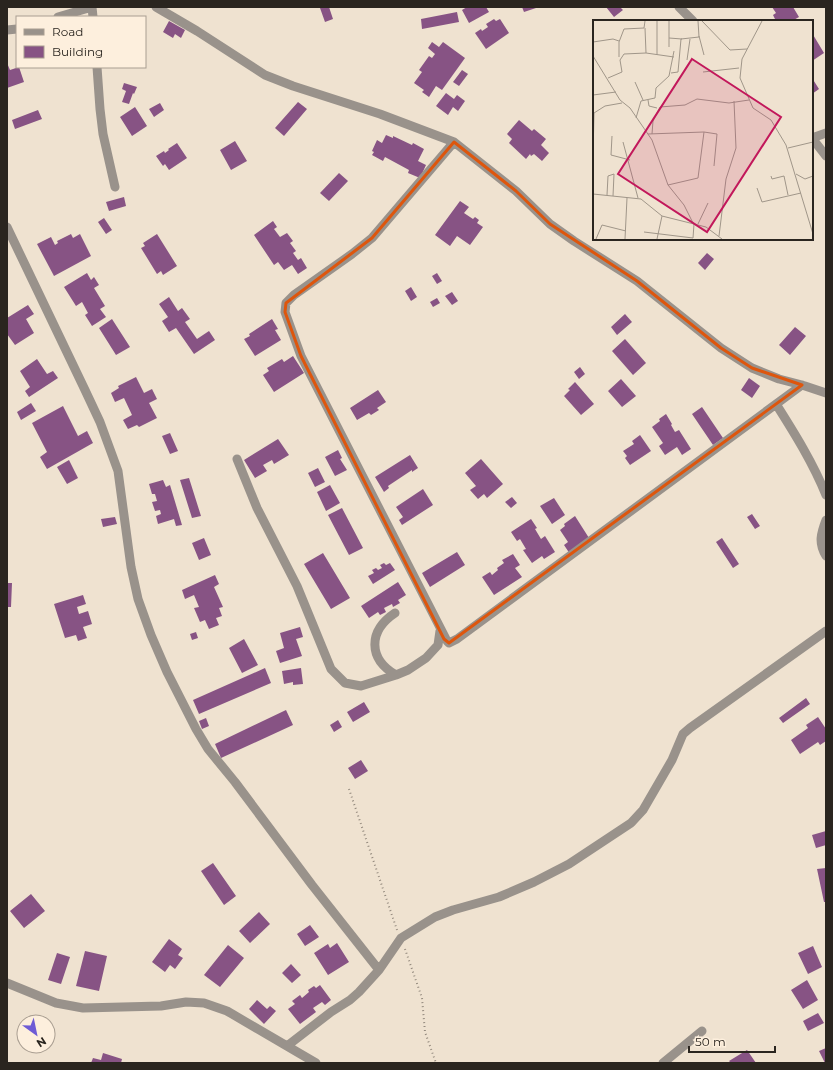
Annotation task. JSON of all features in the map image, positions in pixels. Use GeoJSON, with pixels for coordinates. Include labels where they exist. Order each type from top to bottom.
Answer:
{"type":"FeatureCollection","features":[{"type":"Feature","properties":{"kind":"street"},"geometry":{"type":"LineString","coordinates":[[61,16],[92,7],[93,16]]}},
{"type":"Feature","properties":{"kind":"street"},"geometry":{"type":"LineString","coordinates":[[156,7],[197,31],[265,75],[293,86],[380,114],[454,142],[516,191],[550,224],[637,281],[721,348],[752,368],[779,379],[826,393]]}},
{"type":"Feature","properties":{"kind":"street"},"geometry":{"type":"LineString","coordinates":[[679,7],[692,20]]}},
{"type":"Feature","properties":{"kind":"street"},"geometry":{"type":"LineString","coordinates":[[97,68],[103,134],[115,188]]}},
{"type":"Feature","properties":{"kind":"street"},"geometry":{"type":"LineString","coordinates":[[813,138],[826,133]]}},
{"type":"Feature","properties":{"kind":"street"},"geometry":{"type":"LineString","coordinates":[[813,139],[826,156]]}},
{"type":"Feature","properties":{"kind":"street"},"geometry":{"type":"LineString","coordinates":[[454,142],[372,238],[352,254],[294,294],[286,303],[284,312],[301,356],[440,631],[449,643],[457,639],[802,385]]}},
{"type":"Feature","properties":{"kind":"street"},"geometry":{"type":"LineString","coordinates":[[7,228],[100,422],[118,471],[131,566],[138,599],[170,678],[196,729],[208,748],[312,885],[379,970]]}},
{"type":"Feature","properties":{"kind":"street"},"geometry":{"type":"LineString","coordinates":[[776,404],[800,442],[819,478],[826,495]]}},
{"type":"Feature","properties":{"kind":"street"},"geometry":{"type":"LineString","coordinates":[[236,459],[257,508],[297,586],[331,669],[345,683],[361,686],[408,670],[426,658],[438,645],[440,631]]}},
{"type":"Feature","properties":{"kind":"street"},"geometry":{"type":"LineString","coordinates":[[826,520],[820,541],[826,556]]}},
{"type":"Feature","properties":{"kind":"street"},"geometry":{"type":"LineString","coordinates":[[395,614],[385,620],[378,629],[375,639],[375,650],[379,661],[386,670],[396,675]]}},
{"type":"Feature","properties":{"kind":"street"},"geometry":{"type":"LineString","coordinates":[[287,1046],[331,1012],[350,1000],[379,970],[401,938],[436,917],[453,910],[498,897],[534,882],[568,864],[631,823],[644,810],[672,760],[683,734],[826,631]]}},
{"type":"Feature","properties":{"kind":"street"},"geometry":{"type":"LineString","coordinates":[[7,983],[56,1003],[83,1008],[161,1006],[186,1002],[204,1003],[227,1011],[316,1063]]}},
{"type":"Feature","properties":{"kind":"street"},"geometry":{"type":"LineString","coordinates":[[663,1063],[702,1030]]}},
{"type":"Feature","properties":{"kind":"path"},"geometry":{"type":"LineString","coordinates":[[349,790],[422,998],[425,1032],[436,1063]]}},
{"type":"Feature","properties":{"kind":"highlighted area"},"geometry":{"type":"Polygon","coordinates":[[[454,142],[516,191],[550,224],[637,281],[721,348],[752,368],[802,385],[449,643],[444,639],[301,356],[285,312],[286,303],[372,238],[454,142]]]}},
{"type":"Feature","properties":{"kind":"building"},"geometry":{"type":"Polygon","coordinates":[[[329,7],[333,19],[325,22],[320,8],[329,7]]]}},
{"type":"Feature","properties":{"kind":"building"},"geometry":{"type":"Polygon","coordinates":[[[467,7],[486,7],[489,12],[469,23],[462,10],[467,7]]]}},
{"type":"Feature","properties":{"kind":"building"},"geometry":{"type":"Polygon","coordinates":[[[522,7],[539,7],[524,12],[522,7]]]}},
{"type":"Feature","properties":{"kind":"building"},"geometry":{"type":"Polygon","coordinates":[[[606,7],[620,7],[623,10],[614,17],[606,7]]]}},
{"type":"Feature","properties":{"kind":"building"},"geometry":{"type":"Polygon","coordinates":[[[772,7],[793,7],[799,17],[794,20],[776,20],[773,15],[776,13],[772,7]]]}},
{"type":"Feature","properties":{"kind":"building"},"geometry":{"type":"Polygon","coordinates":[[[457,12],[459,22],[422,29],[421,19],[457,12]]]}},
{"type":"Feature","properties":{"kind":"building"},"geometry":{"type":"Polygon","coordinates":[[[494,19],[496,21],[500,19],[509,33],[486,49],[475,33],[488,27],[486,24],[494,19]]]}},
{"type":"Feature","properties":{"kind":"building"},"geometry":{"type":"Polygon","coordinates":[[[169,21],[185,30],[181,38],[175,34],[173,38],[163,32],[169,21]]]}},
{"type":"Feature","properties":{"kind":"building"},"geometry":{"type":"Polygon","coordinates":[[[813,35],[824,53],[813,60],[813,35]]]}},
{"type":"Feature","properties":{"kind":"building"},"geometry":{"type":"Polygon","coordinates":[[[432,42],[439,47],[443,42],[465,58],[442,90],[436,86],[429,97],[422,92],[424,90],[414,83],[422,72],[419,70],[429,56],[432,58],[435,54],[428,48],[432,42]]]}},
{"type":"Feature","properties":{"kind":"building"},"geometry":{"type":"Polygon","coordinates":[[[7,63],[10,70],[19,68],[24,82],[7,88],[7,63]]]}},
{"type":"Feature","properties":{"kind":"building"},"geometry":{"type":"Polygon","coordinates":[[[462,70],[468,74],[459,86],[453,82],[462,70]]]}},
{"type":"Feature","properties":{"kind":"building"},"geometry":{"type":"Polygon","coordinates":[[[813,80],[819,89],[813,93],[813,80]]]}},
{"type":"Feature","properties":{"kind":"building"},"geometry":{"type":"Polygon","coordinates":[[[124,83],[137,87],[129,104],[122,102],[126,91],[122,89],[124,83]]]}},
{"type":"Feature","properties":{"kind":"building"},"geometry":{"type":"Polygon","coordinates":[[[446,93],[454,99],[457,95],[465,101],[458,111],[453,107],[448,115],[436,106],[446,93]]]}},
{"type":"Feature","properties":{"kind":"building"},"geometry":{"type":"Polygon","coordinates":[[[298,102],[307,109],[284,136],[275,128],[298,102]]]}},
{"type":"Feature","properties":{"kind":"building"},"geometry":{"type":"Polygon","coordinates":[[[160,103],[164,110],[154,117],[149,109],[160,103]]]}},
{"type":"Feature","properties":{"kind":"building"},"geometry":{"type":"Polygon","coordinates":[[[135,107],[147,126],[132,136],[120,117],[135,107]]]}},
{"type":"Feature","properties":{"kind":"building"},"geometry":{"type":"Polygon","coordinates":[[[38,110],[42,119],[15,129],[12,120],[38,110]]]}},
{"type":"Feature","properties":{"kind":"building"},"geometry":{"type":"Polygon","coordinates":[[[519,120],[532,131],[534,129],[546,139],[541,145],[549,153],[542,161],[534,154],[531,156],[530,154],[526,159],[509,143],[512,139],[507,134],[519,120]]]}},
{"type":"Feature","properties":{"kind":"building"},"geometry":{"type":"Polygon","coordinates":[[[386,135],[393,138],[393,136],[412,145],[413,143],[424,149],[418,161],[426,165],[420,178],[408,173],[409,170],[385,157],[383,161],[372,155],[374,152],[372,151],[377,140],[382,143],[386,135]]]}},
{"type":"Feature","properties":{"kind":"building"},"geometry":{"type":"Polygon","coordinates":[[[235,141],[247,161],[231,170],[220,150],[235,141]]]}},
{"type":"Feature","properties":{"kind":"building"},"geometry":{"type":"Polygon","coordinates":[[[177,143],[187,158],[169,170],[165,164],[163,166],[156,156],[164,151],[165,153],[177,143]]]}},
{"type":"Feature","properties":{"kind":"building"},"geometry":{"type":"Polygon","coordinates":[[[339,173],[348,181],[329,201],[320,193],[339,173]]]}},
{"type":"Feature","properties":{"kind":"building"},"geometry":{"type":"Polygon","coordinates":[[[124,197],[126,206],[109,211],[106,202],[124,197]]]}},
{"type":"Feature","properties":{"kind":"building"},"geometry":{"type":"Polygon","coordinates":[[[460,201],[469,207],[464,213],[473,219],[475,217],[479,220],[477,223],[483,227],[470,245],[457,236],[450,246],[435,235],[460,201]]]}},
{"type":"Feature","properties":{"kind":"building"},"geometry":{"type":"Polygon","coordinates":[[[104,218],[112,230],[106,234],[98,222],[104,218]]]}},
{"type":"Feature","properties":{"kind":"building"},"geometry":{"type":"Polygon","coordinates":[[[273,221],[277,227],[274,229],[280,237],[287,233],[293,241],[290,243],[296,251],[293,253],[298,260],[301,258],[307,268],[298,274],[292,265],[284,270],[278,262],[274,265],[254,235],[273,221]]]}},
{"type":"Feature","properties":{"kind":"building"},"geometry":{"type":"Polygon","coordinates":[[[71,234],[73,238],[80,234],[91,256],[54,276],[37,244],[51,237],[55,245],[58,243],[57,241],[71,234]]]}},
{"type":"Feature","properties":{"kind":"building"},"geometry":{"type":"Polygon","coordinates":[[[157,234],[177,266],[163,275],[161,271],[157,274],[141,248],[145,246],[143,243],[157,234]]]}},
{"type":"Feature","properties":{"kind":"building"},"geometry":{"type":"Polygon","coordinates":[[[707,253],[714,259],[705,270],[698,263],[707,253]]]}},
{"type":"Feature","properties":{"kind":"building"},"geometry":{"type":"Polygon","coordinates":[[[87,273],[91,280],[94,277],[99,285],[94,288],[105,306],[100,309],[106,317],[92,326],[85,315],[88,313],[82,302],[76,306],[64,287],[87,273]]]}},
{"type":"Feature","properties":{"kind":"building"},"geometry":{"type":"Polygon","coordinates":[[[437,273],[442,281],[437,284],[432,276],[437,273]]]}},
{"type":"Feature","properties":{"kind":"building"},"geometry":{"type":"Polygon","coordinates":[[[411,287],[417,297],[411,301],[405,291],[411,287]]]}},
{"type":"Feature","properties":{"kind":"building"},"geometry":{"type":"Polygon","coordinates":[[[452,292],[458,301],[452,305],[445,296],[452,292]]]}},
{"type":"Feature","properties":{"kind":"building"},"geometry":{"type":"Polygon","coordinates":[[[169,297],[178,311],[182,308],[190,319],[185,322],[197,339],[209,331],[215,340],[194,354],[176,328],[169,332],[162,321],[168,317],[159,304],[169,297]]]}},
{"type":"Feature","properties":{"kind":"building"},"geometry":{"type":"Polygon","coordinates":[[[437,298],[440,303],[433,307],[430,302],[437,298]]]}},
{"type":"Feature","properties":{"kind":"building"},"geometry":{"type":"Polygon","coordinates":[[[28,305],[34,314],[26,319],[34,333],[15,345],[7,334],[7,318],[28,305]]]}},
{"type":"Feature","properties":{"kind":"building"},"geometry":{"type":"Polygon","coordinates":[[[625,314],[632,322],[617,335],[611,327],[625,314]]]}},
{"type":"Feature","properties":{"kind":"building"},"geometry":{"type":"Polygon","coordinates":[[[112,319],[130,347],[116,355],[99,328],[112,319]]]}},
{"type":"Feature","properties":{"kind":"building"},"geometry":{"type":"Polygon","coordinates":[[[272,319],[278,329],[275,330],[281,340],[255,356],[244,339],[272,319]]]}},
{"type":"Feature","properties":{"kind":"building"},"geometry":{"type":"Polygon","coordinates":[[[795,327],[806,336],[790,355],[779,345],[795,327]]]}},
{"type":"Feature","properties":{"kind":"building"},"geometry":{"type":"Polygon","coordinates":[[[625,339],[646,363],[633,375],[612,351],[625,339]]]}},
{"type":"Feature","properties":{"kind":"building"},"geometry":{"type":"Polygon","coordinates":[[[293,356],[304,373],[274,392],[263,375],[269,371],[267,368],[282,359],[284,362],[293,356]]]}},
{"type":"Feature","properties":{"kind":"building"},"geometry":{"type":"Polygon","coordinates":[[[37,359],[47,374],[53,371],[58,378],[29,397],[25,391],[30,387],[20,371],[37,359]]]}},
{"type":"Feature","properties":{"kind":"building"},"geometry":{"type":"Polygon","coordinates":[[[580,367],[585,374],[579,379],[574,372],[580,367]]]}},
{"type":"Feature","properties":{"kind":"building"},"geometry":{"type":"Polygon","coordinates":[[[136,377],[144,393],[152,389],[157,399],[149,403],[157,418],[139,427],[137,425],[128,429],[123,420],[132,415],[124,398],[115,402],[111,393],[119,388],[118,386],[136,377]]]}},
{"type":"Feature","properties":{"kind":"building"},"geometry":{"type":"Polygon","coordinates":[[[749,378],[760,386],[752,398],[741,390],[749,378]]]}},
{"type":"Feature","properties":{"kind":"building"},"geometry":{"type":"Polygon","coordinates":[[[621,379],[636,396],[622,407],[608,391],[621,379]]]}},
{"type":"Feature","properties":{"kind":"building"},"geometry":{"type":"Polygon","coordinates":[[[575,382],[594,404],[581,415],[564,396],[575,382]]]}},
{"type":"Feature","properties":{"kind":"building"},"geometry":{"type":"Polygon","coordinates":[[[378,390],[386,402],[377,408],[379,410],[371,415],[369,413],[357,420],[350,408],[378,390]]]}},
{"type":"Feature","properties":{"kind":"building"},"geometry":{"type":"Polygon","coordinates":[[[31,403],[36,411],[21,420],[17,412],[31,403]]]}},
{"type":"Feature","properties":{"kind":"building"},"geometry":{"type":"Polygon","coordinates":[[[63,406],[78,436],[87,431],[93,443],[47,469],[40,457],[47,452],[32,423],[63,406]]]}},
{"type":"Feature","properties":{"kind":"building"},"geometry":{"type":"Polygon","coordinates":[[[702,407],[723,438],[713,445],[692,414],[702,407]]]}},
{"type":"Feature","properties":{"kind":"building"},"geometry":{"type":"Polygon","coordinates":[[[666,414],[675,432],[679,430],[691,449],[682,455],[677,447],[665,455],[659,446],[663,443],[652,427],[666,414]]]}},
{"type":"Feature","properties":{"kind":"building"},"geometry":{"type":"Polygon","coordinates":[[[170,433],[178,451],[170,454],[162,436],[170,433]]]}},
{"type":"Feature","properties":{"kind":"building"},"geometry":{"type":"Polygon","coordinates":[[[640,435],[651,451],[630,465],[625,458],[627,456],[623,451],[634,444],[632,441],[640,435]]]}},
{"type":"Feature","properties":{"kind":"building"},"geometry":{"type":"Polygon","coordinates":[[[278,439],[289,455],[274,464],[272,460],[263,465],[267,471],[255,478],[244,460],[278,439]]]}},
{"type":"Feature","properties":{"kind":"building"},"geometry":{"type":"Polygon","coordinates":[[[338,450],[342,458],[340,459],[347,470],[335,476],[325,457],[338,450]]]}},
{"type":"Feature","properties":{"kind":"building"},"geometry":{"type":"Polygon","coordinates":[[[410,455],[418,468],[412,472],[412,470],[388,486],[389,488],[384,492],[375,477],[410,455]]]}},
{"type":"Feature","properties":{"kind":"building"},"geometry":{"type":"Polygon","coordinates":[[[481,459],[503,484],[487,498],[484,494],[478,499],[470,490],[476,486],[465,473],[481,459]]]}},
{"type":"Feature","properties":{"kind":"building"},"geometry":{"type":"Polygon","coordinates":[[[69,460],[78,478],[67,484],[57,467],[69,460]]]}},
{"type":"Feature","properties":{"kind":"building"},"geometry":{"type":"Polygon","coordinates":[[[318,468],[325,482],[315,487],[308,473],[318,468]]]}},
{"type":"Feature","properties":{"kind":"building"},"geometry":{"type":"Polygon","coordinates":[[[189,478],[201,516],[192,518],[180,480],[189,478]]]}},
{"type":"Feature","properties":{"kind":"building"},"geometry":{"type":"Polygon","coordinates":[[[163,480],[166,487],[170,485],[182,525],[176,526],[174,519],[158,524],[156,516],[161,514],[160,510],[155,511],[152,502],[157,501],[155,494],[152,494],[149,484],[163,480]]]}},
{"type":"Feature","properties":{"kind":"building"},"geometry":{"type":"Polygon","coordinates":[[[330,485],[340,503],[326,511],[317,492],[330,485]]]}},
{"type":"Feature","properties":{"kind":"building"},"geometry":{"type":"Polygon","coordinates":[[[423,489],[433,505],[402,525],[399,520],[403,517],[396,507],[423,489]]]}},
{"type":"Feature","properties":{"kind":"building"},"geometry":{"type":"Polygon","coordinates":[[[512,497],[517,503],[511,508],[505,502],[512,497]]]}},
{"type":"Feature","properties":{"kind":"building"},"geometry":{"type":"Polygon","coordinates":[[[554,498],[565,515],[552,524],[540,506],[554,498]]]}},
{"type":"Feature","properties":{"kind":"building"},"geometry":{"type":"Polygon","coordinates":[[[342,508],[363,548],[349,555],[328,515],[342,508]]]}},
{"type":"Feature","properties":{"kind":"building"},"geometry":{"type":"Polygon","coordinates":[[[752,514],[760,526],[755,529],[747,517],[752,514]]]}},
{"type":"Feature","properties":{"kind":"building"},"geometry":{"type":"Polygon","coordinates":[[[575,516],[589,538],[570,554],[564,545],[568,542],[560,530],[565,526],[564,524],[575,516]]]}},
{"type":"Feature","properties":{"kind":"building"},"geometry":{"type":"Polygon","coordinates":[[[115,517],[117,524],[103,527],[101,519],[115,517]]]}},
{"type":"Feature","properties":{"kind":"building"},"geometry":{"type":"Polygon","coordinates":[[[531,519],[537,528],[535,529],[541,539],[545,536],[555,552],[544,559],[542,556],[532,563],[523,550],[526,549],[520,539],[517,541],[511,532],[531,519]]]}},
{"type":"Feature","properties":{"kind":"building"},"geometry":{"type":"Polygon","coordinates":[[[204,538],[211,555],[199,560],[192,543],[204,538]]]}},
{"type":"Feature","properties":{"kind":"building"},"geometry":{"type":"Polygon","coordinates":[[[722,538],[739,564],[733,568],[716,542],[722,538]]]}},
{"type":"Feature","properties":{"kind":"building"},"geometry":{"type":"Polygon","coordinates":[[[457,552],[465,565],[430,587],[422,573],[457,552]]]}},
{"type":"Feature","properties":{"kind":"building"},"geometry":{"type":"Polygon","coordinates":[[[323,553],[350,598],[331,609],[304,564],[323,553]]]}},
{"type":"Feature","properties":{"kind":"building"},"geometry":{"type":"Polygon","coordinates":[[[513,554],[520,565],[515,568],[522,577],[494,595],[482,577],[490,572],[492,575],[498,570],[497,568],[504,563],[502,560],[513,554]]]}},
{"type":"Feature","properties":{"kind":"building"},"geometry":{"type":"Polygon","coordinates":[[[384,563],[386,565],[390,563],[395,570],[373,584],[368,576],[374,573],[372,570],[382,568],[380,565],[384,563]]]}},
{"type":"Feature","properties":{"kind":"building"},"geometry":{"type":"Polygon","coordinates":[[[215,575],[219,584],[214,587],[223,607],[219,608],[222,616],[216,618],[219,625],[209,629],[205,620],[200,622],[194,608],[199,607],[194,595],[185,599],[182,590],[215,575]]]}},
{"type":"Feature","properties":{"kind":"building"},"geometry":{"type":"Polygon","coordinates":[[[398,582],[406,595],[398,600],[400,603],[393,607],[392,604],[384,608],[386,612],[380,615],[378,612],[369,618],[361,606],[398,582]]]}},
{"type":"Feature","properties":{"kind":"building"},"geometry":{"type":"Polygon","coordinates":[[[7,583],[12,583],[11,607],[7,607],[7,583]]]}},
{"type":"Feature","properties":{"kind":"building"},"geometry":{"type":"Polygon","coordinates":[[[83,595],[86,604],[77,607],[79,614],[88,611],[92,624],[83,627],[87,638],[78,641],[76,635],[65,638],[54,604],[83,595]]]}},
{"type":"Feature","properties":{"kind":"building"},"geometry":{"type":"Polygon","coordinates":[[[300,627],[303,637],[296,639],[302,656],[280,663],[276,651],[284,648],[280,633],[300,627]]]}},
{"type":"Feature","properties":{"kind":"building"},"geometry":{"type":"Polygon","coordinates":[[[196,632],[198,638],[192,640],[190,634],[196,632]]]}},
{"type":"Feature","properties":{"kind":"building"},"geometry":{"type":"Polygon","coordinates":[[[244,639],[258,665],[242,673],[229,648],[244,639]]]}},
{"type":"Feature","properties":{"kind":"building"},"geometry":{"type":"Polygon","coordinates":[[[265,668],[271,683],[199,714],[193,700],[265,668]]]}},
{"type":"Feature","properties":{"kind":"building"},"geometry":{"type":"Polygon","coordinates":[[[301,668],[303,684],[293,685],[293,682],[284,684],[282,671],[301,668]]]}},
{"type":"Feature","properties":{"kind":"building"},"geometry":{"type":"Polygon","coordinates":[[[806,698],[810,704],[783,723],[779,718],[806,698]]]}},
{"type":"Feature","properties":{"kind":"building"},"geometry":{"type":"Polygon","coordinates":[[[364,702],[370,712],[353,722],[347,712],[364,702]]]}},
{"type":"Feature","properties":{"kind":"building"},"geometry":{"type":"Polygon","coordinates":[[[286,710],[293,725],[221,758],[215,744],[286,710]]]}},
{"type":"Feature","properties":{"kind":"building"},"geometry":{"type":"Polygon","coordinates":[[[818,717],[826,729],[826,741],[820,745],[818,742],[800,754],[791,740],[808,728],[806,725],[818,717]]]}},
{"type":"Feature","properties":{"kind":"building"},"geometry":{"type":"Polygon","coordinates":[[[206,718],[209,726],[202,729],[199,721],[206,718]]]}},
{"type":"Feature","properties":{"kind":"building"},"geometry":{"type":"Polygon","coordinates":[[[338,720],[342,727],[334,732],[330,725],[338,720]]]}},
{"type":"Feature","properties":{"kind":"building"},"geometry":{"type":"Polygon","coordinates":[[[361,760],[368,771],[355,779],[348,768],[361,760]]]}},
{"type":"Feature","properties":{"kind":"building"},"geometry":{"type":"Polygon","coordinates":[[[826,831],[826,845],[816,848],[812,835],[826,831]]]}},
{"type":"Feature","properties":{"kind":"building"},"geometry":{"type":"Polygon","coordinates":[[[213,863],[236,896],[224,905],[201,871],[213,863]]]}},
{"type":"Feature","properties":{"kind":"building"},"geometry":{"type":"Polygon","coordinates":[[[826,868],[826,902],[824,902],[817,869],[826,868]]]}},
{"type":"Feature","properties":{"kind":"building"},"geometry":{"type":"Polygon","coordinates":[[[31,894],[45,911],[24,928],[10,911],[31,894]]]}},
{"type":"Feature","properties":{"kind":"building"},"geometry":{"type":"Polygon","coordinates":[[[259,912],[270,924],[250,943],[239,931],[259,912]]]}},
{"type":"Feature","properties":{"kind":"building"},"geometry":{"type":"Polygon","coordinates":[[[310,925],[319,937],[305,946],[297,934],[310,925]]]}},
{"type":"Feature","properties":{"kind":"building"},"geometry":{"type":"Polygon","coordinates":[[[169,939],[182,949],[178,955],[183,958],[175,969],[170,965],[165,972],[152,962],[169,939]]]}},
{"type":"Feature","properties":{"kind":"building"},"geometry":{"type":"Polygon","coordinates":[[[337,943],[349,962],[328,975],[314,953],[328,944],[330,948],[337,943]]]}},
{"type":"Feature","properties":{"kind":"building"},"geometry":{"type":"Polygon","coordinates":[[[228,945],[244,958],[220,987],[204,975],[228,945]]]}},
{"type":"Feature","properties":{"kind":"building"},"geometry":{"type":"Polygon","coordinates":[[[813,946],[822,967],[808,974],[798,953],[813,946]]]}},
{"type":"Feature","properties":{"kind":"building"},"geometry":{"type":"Polygon","coordinates":[[[85,951],[107,956],[99,991],[76,986],[85,951]]]}},
{"type":"Feature","properties":{"kind":"building"},"geometry":{"type":"Polygon","coordinates":[[[57,953],[70,957],[61,984],[48,980],[57,953]]]}},
{"type":"Feature","properties":{"kind":"building"},"geometry":{"type":"Polygon","coordinates":[[[291,964],[301,975],[292,983],[282,973],[291,964]]]}},
{"type":"Feature","properties":{"kind":"building"},"geometry":{"type":"Polygon","coordinates":[[[807,980],[818,1000],[803,1009],[791,990],[807,980]]]}},
{"type":"Feature","properties":{"kind":"building"},"geometry":{"type":"Polygon","coordinates":[[[320,985],[331,1000],[325,1005],[322,1002],[313,1008],[316,1012],[300,1024],[288,1009],[295,1004],[292,1001],[300,995],[302,998],[309,992],[308,990],[314,986],[316,988],[320,985]]]}},
{"type":"Feature","properties":{"kind":"building"},"geometry":{"type":"Polygon","coordinates":[[[257,1000],[267,1009],[270,1006],[276,1011],[264,1024],[249,1009],[257,1000]]]}},
{"type":"Feature","properties":{"kind":"building"},"geometry":{"type":"Polygon","coordinates":[[[818,1013],[824,1023],[808,1031],[803,1021],[818,1013]]]}},
{"type":"Feature","properties":{"kind":"building"},"geometry":{"type":"Polygon","coordinates":[[[826,1048],[826,1063],[825,1063],[819,1051],[826,1048]]]}},
{"type":"Feature","properties":{"kind":"building"},"geometry":{"type":"Polygon","coordinates":[[[747,1050],[756,1063],[731,1063],[729,1061],[747,1050]]]}},
{"type":"Feature","properties":{"kind":"building"},"geometry":{"type":"Polygon","coordinates":[[[103,1053],[122,1059],[121,1063],[91,1063],[93,1058],[101,1060],[103,1053]]]}}]}
